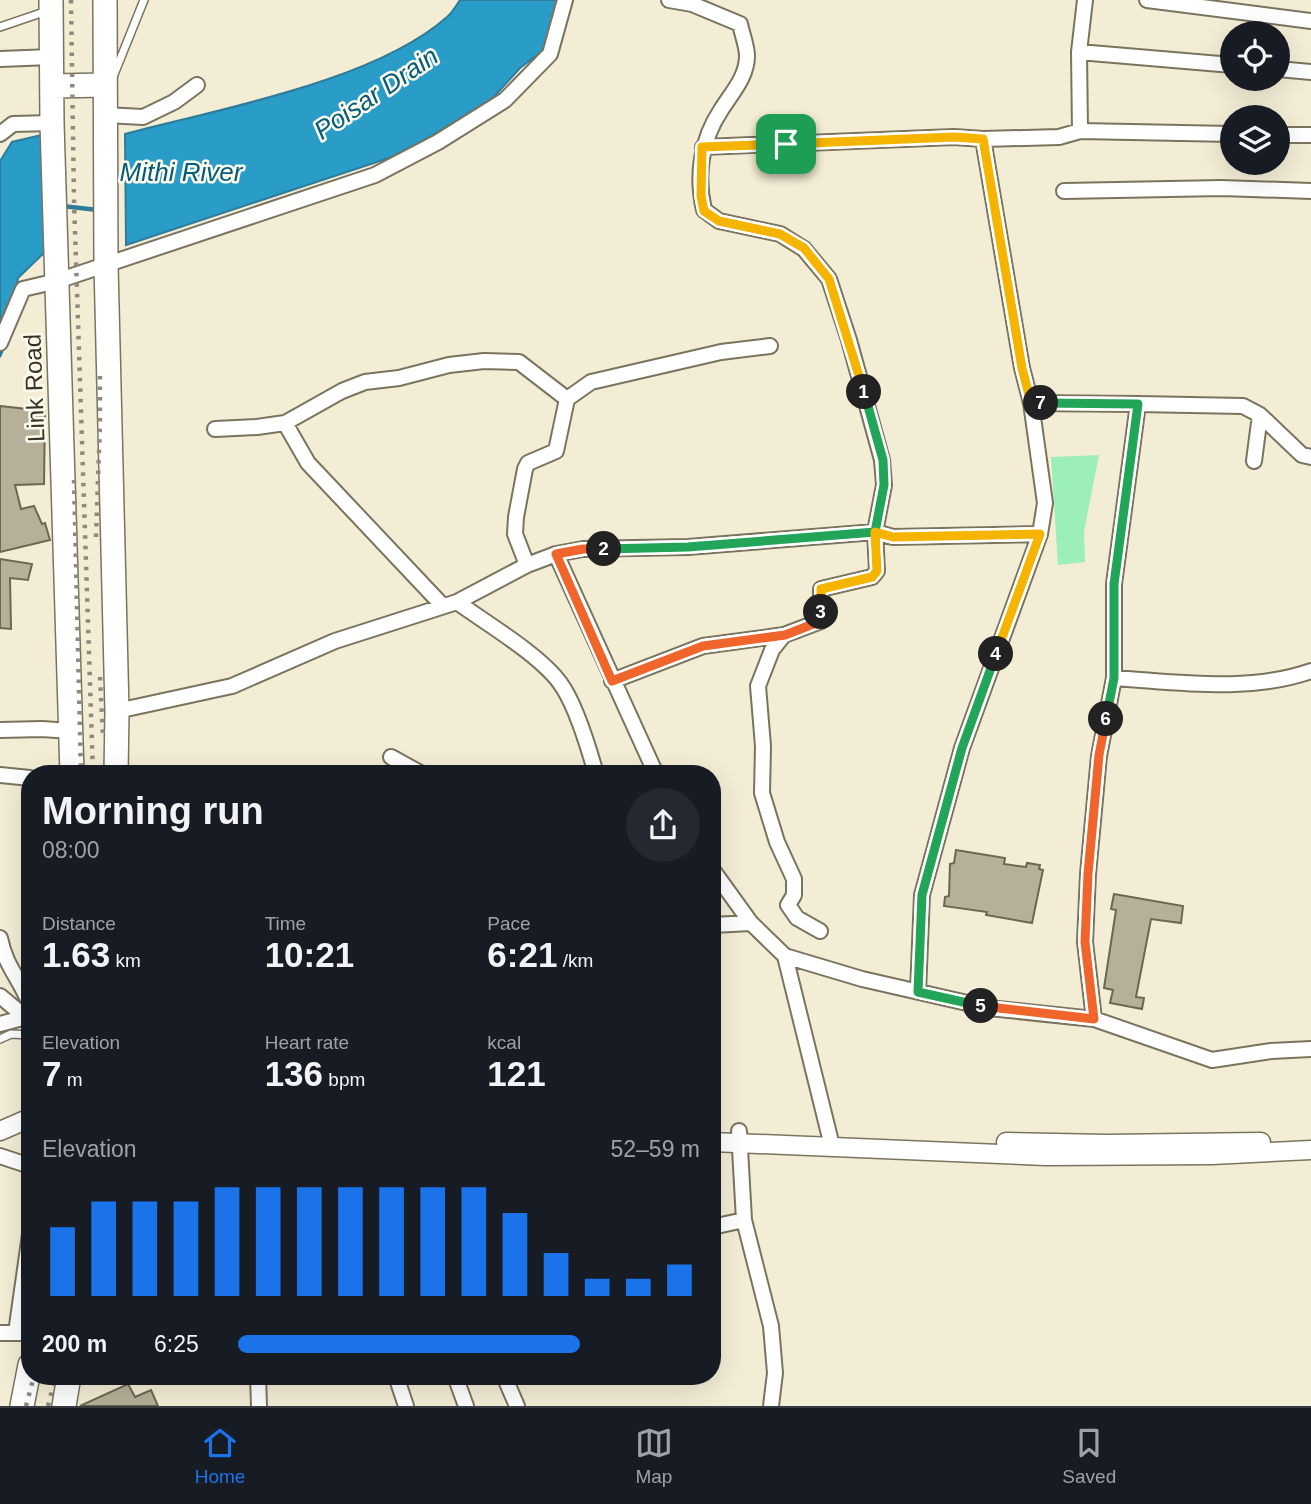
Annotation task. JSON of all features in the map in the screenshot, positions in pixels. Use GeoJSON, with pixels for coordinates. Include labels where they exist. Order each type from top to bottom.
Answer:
{"type":"FeatureCollection","features":[{"type":"Feature","properties":{"kind":"main road"},"geometry":{"type":"LineString","coordinates":[[105,0],[106,262],[117,765]]}},
{"type":"Feature","properties":{"kind":"main road","name":"Link Road"},"geometry":{"type":"LineString","coordinates":[[51,5],[51,86],[72,765]]}},
{"type":"Feature","properties":{"kind":"main road"},"geometry":{"type":"LineString","coordinates":[[51,86],[105,107]]}},
{"type":"Feature","properties":{"kind":"main road"},"geometry":{"type":"LineString","coordinates":[[22,1406],[26,1385]]}},
{"type":"Feature","properties":{"kind":"main road"},"geometry":{"type":"LineString","coordinates":[[64,1406],[68,1385]]}},
{"type":"Feature","properties":{"kind":"street"},"geometry":{"type":"LineString","coordinates":[[0,343],[23,289],[57,270],[106,262],[375,175],[438,142],[505,100],[550,54],[565,0]]}},
{"type":"Feature","properties":{"kind":"street"},"geometry":{"type":"LineString","coordinates":[[612,681],[703,646],[785,635],[821,621],[821,589],[872,577],[877,571],[875,532],[884,485],[883,460],[829,279],[804,248],[780,234],[719,221],[704,211],[701,196],[702,147],[720,111],[737,89],[747,58],[740,24],[692,5],[669,0]]}},
{"type":"Feature","properties":{"kind":"street"},"geometry":{"type":"LineString","coordinates":[[1080,131],[1079,52],[1085,0]]}},
{"type":"Feature","properties":{"kind":"street"},"geometry":{"type":"LineString","coordinates":[[1147,0],[1311,21]]}},
{"type":"Feature","properties":{"kind":"street"},"geometry":{"type":"LineString","coordinates":[[1079,52],[1220,64]]}},
{"type":"Feature","properties":{"kind":"street"},"geometry":{"type":"LineString","coordinates":[[0,59],[51,57]]}},
{"type":"Feature","properties":{"kind":"street"},"geometry":{"type":"LineString","coordinates":[[1290,70],[1311,72]]}},
{"type":"Feature","properties":{"kind":"street"},"geometry":{"type":"LineString","coordinates":[[105,107],[143,117],[174,102],[197,85]]}},
{"type":"Feature","properties":{"kind":"street"},"geometry":{"type":"LineString","coordinates":[[0,134],[13,124],[53,128]]}},
{"type":"Feature","properties":{"kind":"street"},"geometry":{"type":"LineString","coordinates":[[702,147],[954,137],[1059,137],[1080,131],[1220,134]]}},
{"type":"Feature","properties":{"kind":"street"},"geometry":{"type":"LineString","coordinates":[[1290,135],[1311,135]]}},
{"type":"Feature","properties":{"kind":"street"},"geometry":{"type":"LineString","coordinates":[[918,992],[922,895],[962,748],[1040,534],[1045,503],[1031,403],[1022,368],[983,139]]}},
{"type":"Feature","properties":{"kind":"street"},"geometry":{"type":"LineString","coordinates":[[1063,191],[1222,188],[1311,191]]}},
{"type":"Feature","properties":{"kind":"street"},"geometry":{"type":"LineString","coordinates":[[527,565],[515,534],[525,470],[528,463],[556,451],[567,399],[591,383],[721,352],[770,346]]}},
{"type":"Feature","properties":{"kind":"street"},"geometry":{"type":"LineString","coordinates":[[215,429],[257,427],[285,422],[342,391],[365,382],[484,361],[520,362],[567,399]]}},
{"type":"Feature","properties":{"kind":"street"},"geometry":{"type":"LineString","coordinates":[[1031,403],[1243,406],[1255,413],[1303,455],[1311,457]]}},
{"type":"Feature","properties":{"kind":"street"},"geometry":{"type":"LineString","coordinates":[[1094,1019],[1085,942],[1088,874],[1099,755],[1114,678],[1114,584],[1138,404]]}},
{"type":"Feature","properties":{"kind":"street"},"geometry":{"type":"LineString","coordinates":[[1251,459],[1255,413]]}},
{"type":"Feature","properties":{"kind":"street"},"geometry":{"type":"LineString","coordinates":[[285,422],[308,463],[442,606]]}},
{"type":"Feature","properties":{"kind":"street"},"geometry":{"type":"LineString","coordinates":[[117,711],[232,686],[335,641],[457,602],[527,565],[556,554],[583,549],[688,547],[875,532],[893,537],[1040,534]]}},
{"type":"Feature","properties":{"kind":"street"},"geometry":{"type":"LineString","coordinates":[[556,554],[652,765]]}},
{"type":"Feature","properties":{"kind":"street"},"geometry":{"type":"LineString","coordinates":[[457,602],[546,666],[561,684],[586,741],[593,765]]}},
{"type":"Feature","properties":{"kind":"street"},"geometry":{"type":"LineString","coordinates":[[785,635],[772,650],[758,686],[763,746],[762,793],[777,842],[794,879],[794,895],[788,905],[797,918],[820,931]]}},
{"type":"Feature","properties":{"kind":"street"},"geometry":{"type":"LineString","coordinates":[[1114,678],[1200,683],[1263,683],[1311,671]]}},
{"type":"Feature","properties":{"kind":"street"},"geometry":{"type":"LineString","coordinates":[[0,723],[71,725]]}},
{"type":"Feature","properties":{"kind":"street"},"geometry":{"type":"LineString","coordinates":[[0,730],[71,725]]}},
{"type":"Feature","properties":{"kind":"street"},"geometry":{"type":"LineString","coordinates":[[391,757],[406,765]]}},
{"type":"Feature","properties":{"kind":"street"},"geometry":{"type":"LineString","coordinates":[[0,775],[21,777]]}},
{"type":"Feature","properties":{"kind":"street"},"geometry":{"type":"LineString","coordinates":[[721,881],[751,923],[785,956],[989,1008],[1094,1019],[1212,1060],[1271,1051],[1311,1049]]}},
{"type":"Feature","properties":{"kind":"street"},"geometry":{"type":"LineString","coordinates":[[721,925],[751,923]]}},
{"type":"Feature","properties":{"kind":"street"},"geometry":{"type":"LineString","coordinates":[[0,938],[4,957],[21,984]]}},
{"type":"Feature","properties":{"kind":"street"},"geometry":{"type":"LineString","coordinates":[[785,956],[830,1138]]}},
{"type":"Feature","properties":{"kind":"street"},"geometry":{"type":"LineString","coordinates":[[0,996],[21,1009]]}},
{"type":"Feature","properties":{"kind":"street"},"geometry":{"type":"LineString","coordinates":[[0,1024],[21,1016]]}},
{"type":"Feature","properties":{"kind":"street"},"geometry":{"type":"LineString","coordinates":[[0,1131],[21,1122]]}},
{"type":"Feature","properties":{"kind":"street"},"geometry":{"type":"LineString","coordinates":[[721,1133],[739,1138]]}},
{"type":"Feature","properties":{"kind":"street"},"geometry":{"type":"LineString","coordinates":[[739,1138],[744,1220],[771,1326],[775,1373],[771,1406]]}},
{"type":"Feature","properties":{"kind":"street"},"geometry":{"type":"LineString","coordinates":[[721,1141],[739,1138],[934,1147],[1107,1150],[1311,1150]]}},
{"type":"Feature","properties":{"kind":"street"},"geometry":{"type":"LineString","coordinates":[[795,1140],[830,1138],[880,1145]]}},
{"type":"Feature","properties":{"kind":"street"},"geometry":{"type":"LineString","coordinates":[[1264,1148],[1311,1139]]}},
{"type":"Feature","properties":{"kind":"street"},"geometry":{"type":"LineString","coordinates":[[0,1156],[21,1163]]}},
{"type":"Feature","properties":{"kind":"street"},"geometry":{"type":"LineString","coordinates":[[721,1225],[744,1220]]}},
{"type":"Feature","properties":{"kind":"street"},"geometry":{"type":"LineString","coordinates":[[0,1332],[21,1333]]}},
{"type":"Feature","properties":{"kind":"street"},"geometry":{"type":"LineString","coordinates":[[258,1385],[259,1406]]}},
{"type":"Feature","properties":{"kind":"street"},"geometry":{"type":"LineString","coordinates":[[399,1385],[406,1406]]}},
{"type":"Feature","properties":{"kind":"street"},"geometry":{"type":"LineString","coordinates":[[458,1385],[466,1406]]}},
{"type":"Feature","properties":{"kind":"street"},"geometry":{"type":"LineString","coordinates":[[508,1385],[517,1406]]}},
{"type":"Feature","properties":{"kind":"lane"},"geometry":{"type":"LineString","coordinates":[[105,107],[144,0]]}},
{"type":"Feature","properties":{"kind":"lane"},"geometry":{"type":"LineString","coordinates":[[0,27],[23,20],[51,5]]}},
{"type":"Feature","properties":{"kind":"lane"},"geometry":{"type":"LineString","coordinates":[[0,1039],[11,1034],[21,1035]]}},
{"type":"Feature","properties":{"kind":"green space"},"geometry":{"type":"Polygon","coordinates":[[[1099,455],[1084,532],[1085,562],[1058,565],[1051,457],[1099,455]]]}},
{"type":"Feature","properties":{"kind":"water","name":"Mithi River"},"geometry":{"type":"Polygon","coordinates":[[[460,0],[557,0],[564,10],[549,46],[520,68],[493,98],[428,138],[392,157],[126,245],[125,134],[249,103],[338,76],[380,59],[416,39],[449,15],[460,0]]]}},
{"type":"Feature","properties":{"kind":"water"},"geometry":{"type":"Polygon","coordinates":[[[50,133],[48,249],[18,278],[6,343],[0,357],[0,161],[12,142],[50,133]]]}},
{"type":"Feature","properties":{"kind":"building"},"geometry":{"type":"Polygon","coordinates":[[[0,406],[45,411],[44,484],[15,485],[21,509],[34,506],[42,524],[45,523],[50,540],[0,552],[0,406]]]}},
{"type":"Feature","properties":{"kind":"building"},"geometry":{"type":"Polygon","coordinates":[[[0,559],[32,564],[28,580],[10,578],[11,629],[0,628],[0,559]]]}},
{"type":"Feature","properties":{"kind":"building"},"geometry":{"type":"Polygon","coordinates":[[[956,850],[1005,858],[1004,864],[1026,867],[1027,863],[1040,865],[1039,869],[1043,870],[1032,923],[986,915],[987,912],[944,906],[945,897],[949,896],[950,864],[954,863],[956,850]]]}},
{"type":"Feature","properties":{"kind":"building"},"geometry":{"type":"Polygon","coordinates":[[[1114,894],[1183,906],[1181,923],[1151,919],[1136,997],[1144,998],[1142,1009],[1110,1003],[1113,990],[1104,988],[1116,910],[1111,909],[1114,894]]]}},
{"type":"Feature","properties":{"kind":"building"},"geometry":{"type":"Polygon","coordinates":[[[129,1385],[135,1397],[151,1390],[158,1406],[80,1406],[129,1385]]]}},
{"type":"Feature","properties":{"kind":"waterway","name":"Poisar Drain"},"geometry":{"type":"LineString","coordinates":[[62,206],[98,210]]}},
{"type":"Feature","properties":{"kind":"railway"},"geometry":{"type":"LineString","coordinates":[[71,0],[74,200],[93,765]]}},
{"type":"Feature","properties":{"kind":"railway"},"geometry":{"type":"LineString","coordinates":[[96,537],[100,369]]}},
{"type":"Feature","properties":{"kind":"railway"},"geometry":{"type":"LineString","coordinates":[[74,480],[81,765]]}},
{"type":"Feature","properties":{"kind":"railway"},"geometry":{"type":"LineString","coordinates":[[100,677],[103,737]]}},
{"type":"Feature","properties":{"kind":"railway"},"geometry":{"type":"LineString","coordinates":[[26,1406],[32,1385]]}},
{"type":"Feature","properties":{"kind":"railway"},"geometry":{"type":"LineString","coordinates":[[48,1406],[54,1385]]}},
{"type":"Feature","properties":{"kind":"route"},"geometry":{"type":"LineString","coordinates":[[786,144],[702,147],[701,196],[704,211],[719,221],[780,234],[804,248],[829,279],[883,460],[884,485],[875,532],[688,547],[583,549],[556,554],[612,681],[703,646],[785,635],[821,621],[821,589],[872,577],[877,571],[875,532],[893,537],[1040,534],[962,748],[922,895],[918,992],[989,1008],[1094,1019],[1085,942],[1088,874],[1099,755],[1114,678],[1114,584],[1138,404],[1031,403],[1022,368],[983,139],[954,137],[786,144]]}}]}
